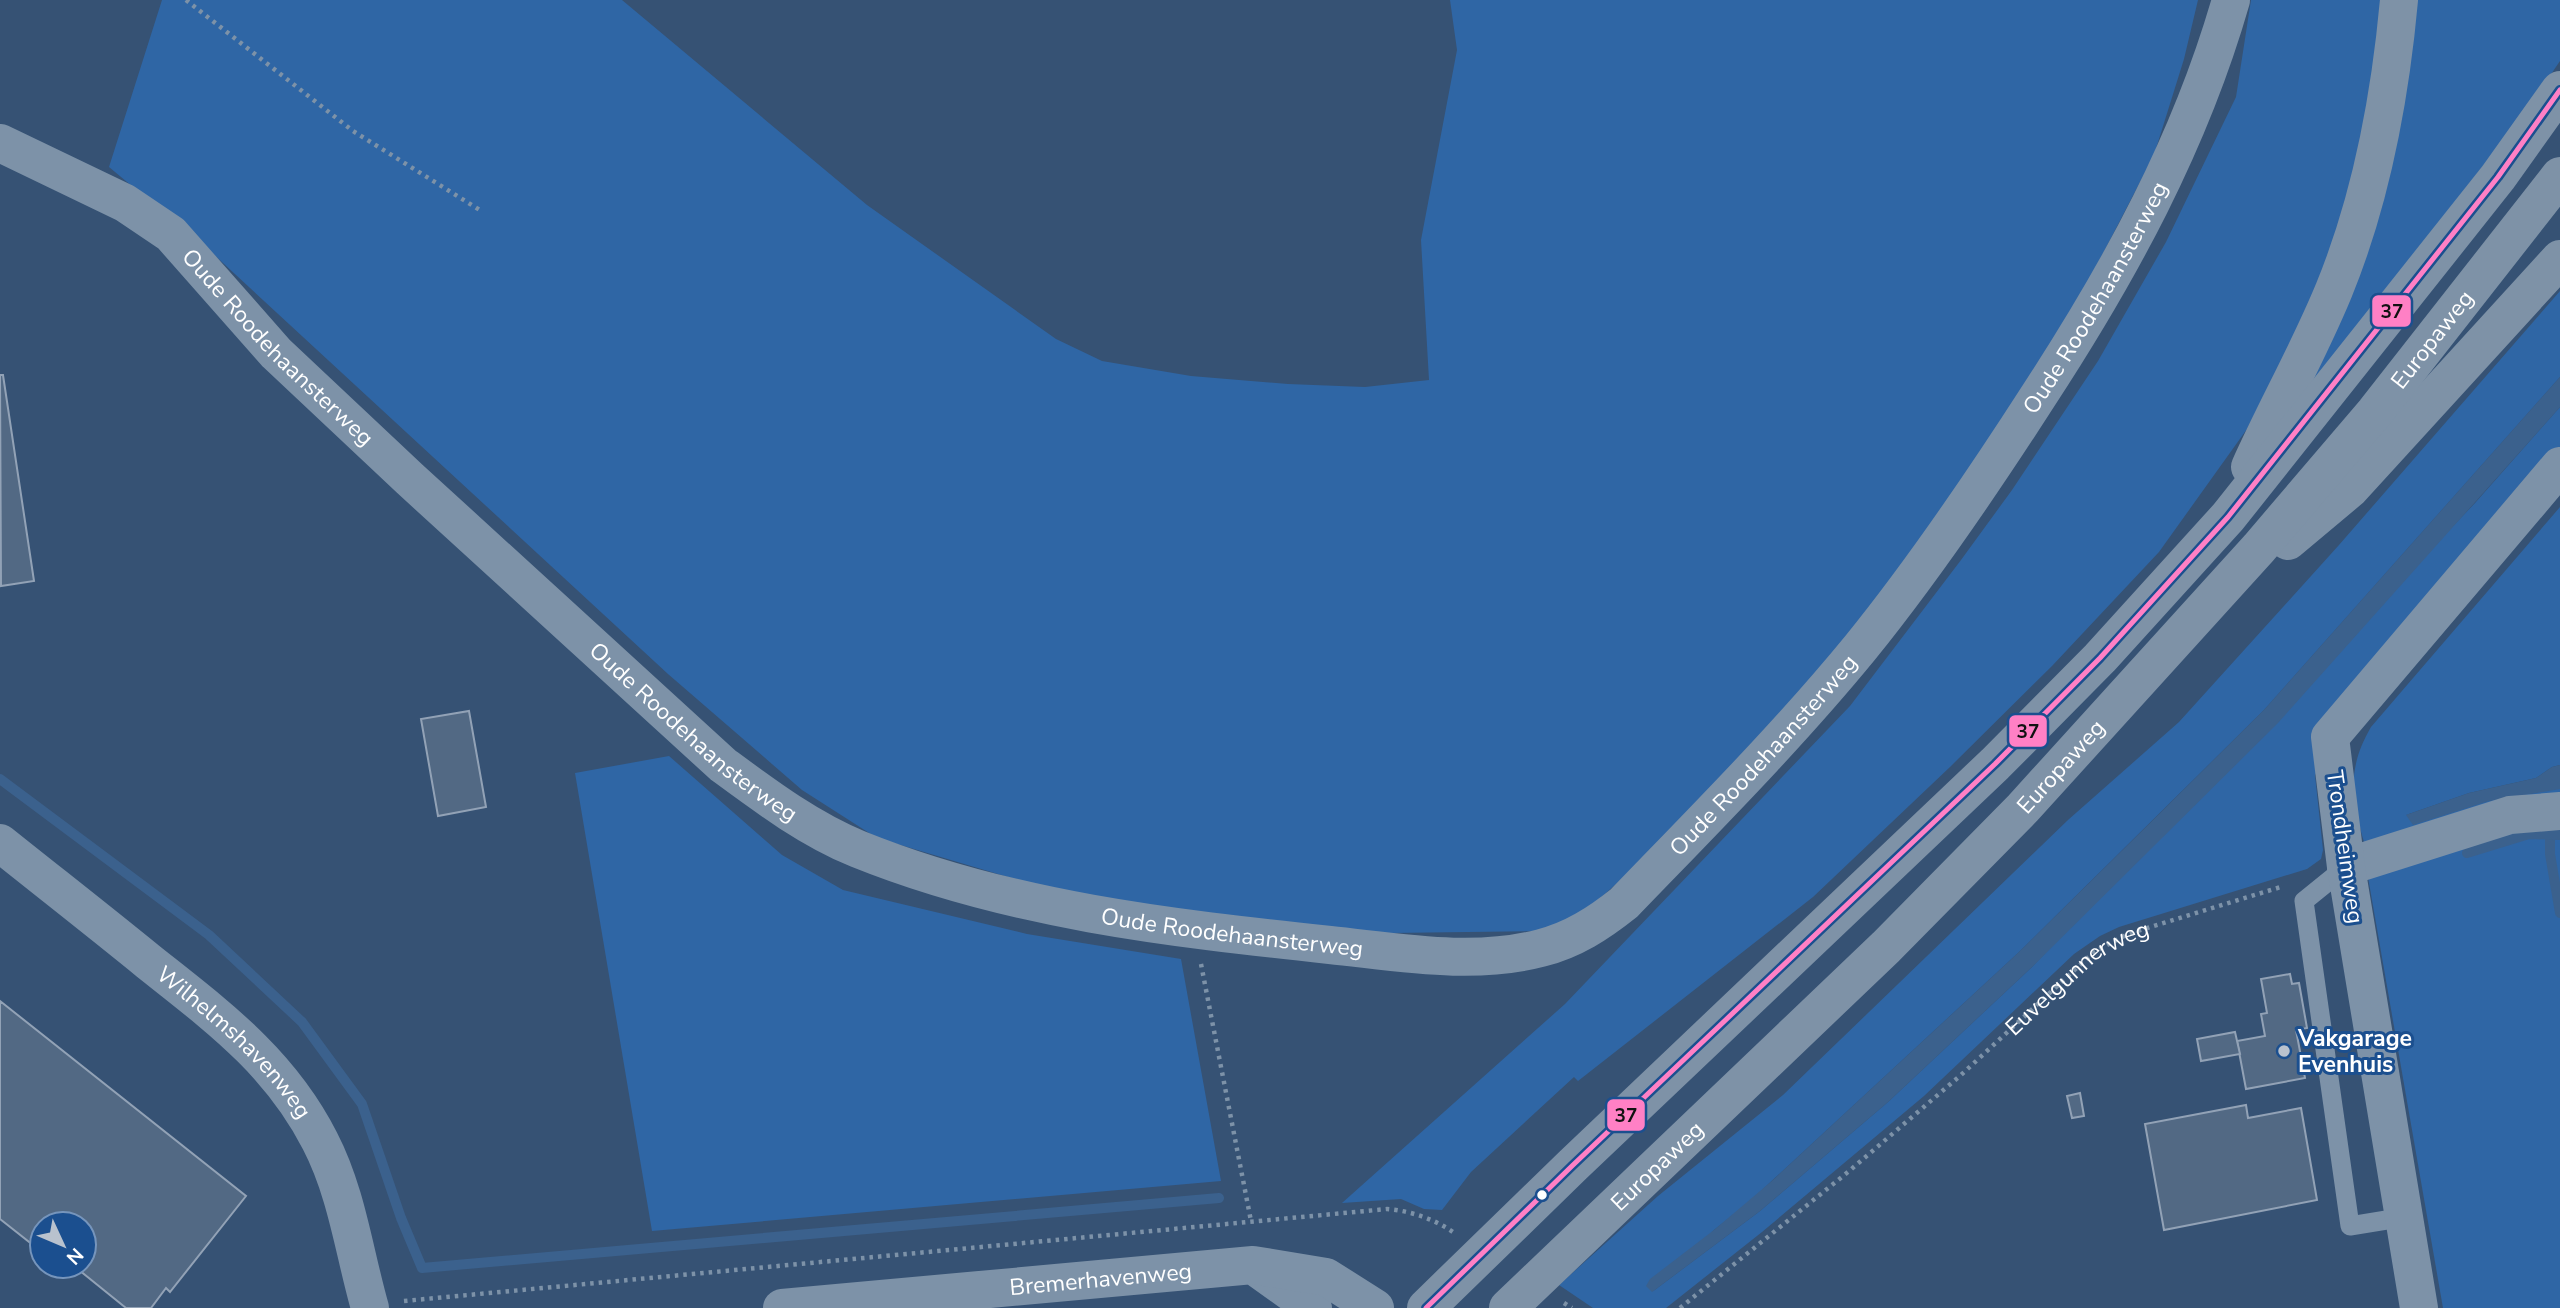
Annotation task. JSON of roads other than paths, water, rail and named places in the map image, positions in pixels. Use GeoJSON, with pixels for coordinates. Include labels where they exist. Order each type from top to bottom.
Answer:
{"type":"FeatureCollection","features":[{"type":"Feature","properties":{"kind":"highway"},"geometry":{"type":"LineString","coordinates":[[2228,517],[2271,420],[2297,373],[2351,244],[2379,149],[2399,0]]}},
{"type":"Feature","properties":{"kind":"highway","name":"Europaweg"},"geometry":{"type":"LineString","coordinates":[[1426,1308],[1592,1146],[1995,764],[2100,658],[2228,517],[2498,177],[2560,90]]}},
{"type":"Feature","properties":{"kind":"highway","name":"Europaweg"},"geometry":{"type":"LineString","coordinates":[[1508,1308],[1906,927],[2024,808],[2191,624],[2375,412],[2560,176]]}},
{"type":"Feature","properties":{"kind":"highway"},"geometry":{"type":"LineString","coordinates":[[2191,624],[2350,489],[2560,258]]}},
{"type":"Feature","properties":{"kind":"street","name":"Oude Roodehaansterweg"},"geometry":{"type":"LineString","coordinates":[[0,143],[125,204],[171,234],[276,353],[420,488],[703,746],[766,796],[809,824],[856,848],[929,874],[1047,906],[1196,931],[1432,956],[1490,955],[1542,948],[1572,938],[1625,903],[1776,745],[1861,647],[1985,478],[2116,272],[2150,210],[2203,90],[2231,0]]}},
{"type":"Feature","properties":{"kind":"street","name":"Trondheimweg"},"geometry":{"type":"LineString","coordinates":[[2419,1308],[2346,867],[2330,737],[2560,466]]}},
{"type":"Feature","properties":{"kind":"street"},"geometry":{"type":"LineString","coordinates":[[2346,867],[2510,815],[2560,811]]}},
{"type":"Feature","properties":{"kind":"street","name":"Wilhelmshavenweg"},"geometry":{"type":"LineString","coordinates":[[0,843],[232,1028],[282,1080],[314,1131],[335,1175],[347,1210],[370,1306]]}},
{"type":"Feature","properties":{"kind":"street"},"geometry":{"type":"LineString","coordinates":[[1253,1265],[1313,1308]]}},
{"type":"Feature","properties":{"kind":"street","name":"Bremerhavenweg"},"geometry":{"type":"LineString","coordinates":[[782,1308],[1253,1265],[1326,1277],[1375,1308]]}},
{"type":"Feature","properties":{"kind":"lane"},"geometry":{"type":"LineString","coordinates":[[2346,867],[2304,901],[2350,1226],[2406,1217]]}},
{"type":"Feature","properties":{"kind":"waterway"},"geometry":{"type":"LineString","coordinates":[[0,779],[209,935],[302,1022],[362,1104],[401,1218],[422,1268],[1219,1198]]}},
{"type":"Feature","properties":{"kind":"waterway"},"geometry":{"type":"LineString","coordinates":[[2467,853],[2529,834],[2560,835]]}},
{"type":"Feature","properties":{"kind":"waterway"},"geometry":{"type":"LineString","coordinates":[[2550,835],[2550,854],[2560,913]]}},
{"type":"Feature","properties":{"kind":"place","name":"Vakgarage Evenhuis"},"geometry":{"type":"Point","coordinates":[2284,1051]}}]}
